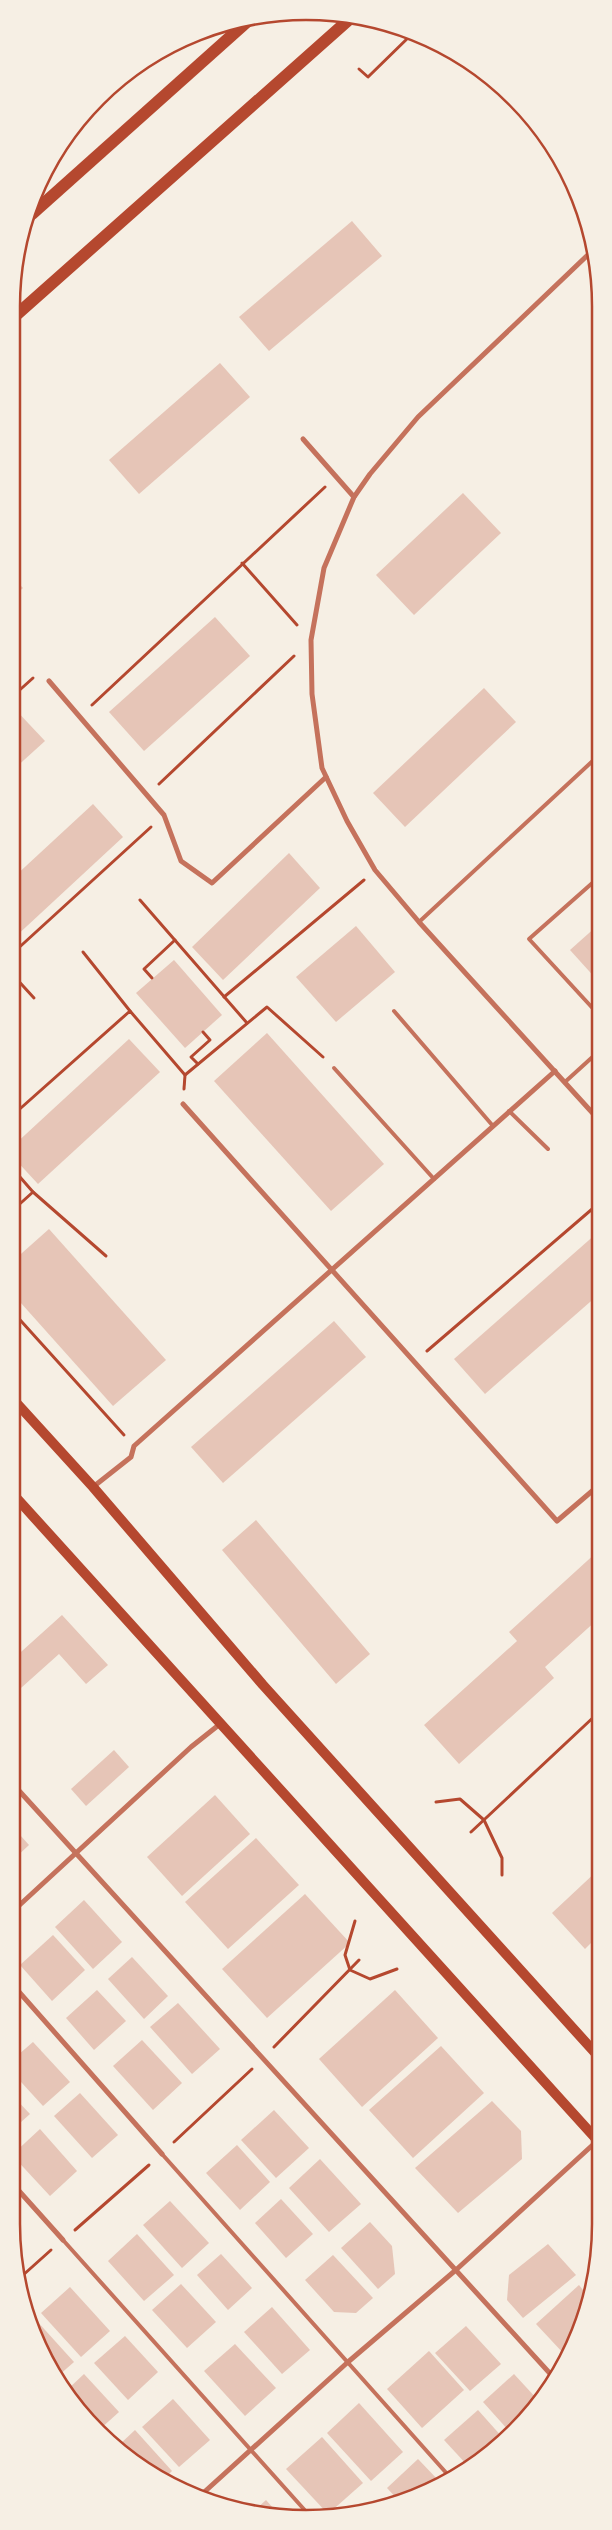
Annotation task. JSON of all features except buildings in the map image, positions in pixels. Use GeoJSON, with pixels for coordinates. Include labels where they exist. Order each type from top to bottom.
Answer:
{"type":"FeatureCollection","features":[{"type":"Feature","properties":{"kind":"main road"},"geometry":{"type":"LineString","coordinates":[[20,311],[346,22]]}},
{"type":"Feature","properties":{"kind":"main road"},"geometry":{"type":"LineString","coordinates":[[37,210],[240,28]]}},
{"type":"Feature","properties":{"kind":"main road"},"geometry":{"type":"LineString","coordinates":[[20,1407],[93,1487],[263,1686],[592,2049]]}},
{"type":"Feature","properties":{"kind":"main road"},"geometry":{"type":"LineString","coordinates":[[20,1502],[592,2134]]}},
{"type":"Feature","properties":{"kind":"street"},"geometry":{"type":"LineString","coordinates":[[588,255],[418,417],[388,450],[354,497],[324,568],[311,640],[316,730],[322,768],[347,821],[375,870],[419,922],[592,1112]]}},
{"type":"Feature","properties":{"kind":"street"},"geometry":{"type":"LineString","coordinates":[[303,439],[354,497]]}},
{"type":"Feature","properties":{"kind":"street"},"geometry":{"type":"LineString","coordinates":[[48,681],[164,815],[181,862],[212,883],[326,777]]}},
{"type":"Feature","properties":{"kind":"street"},"geometry":{"type":"LineString","coordinates":[[93,1487],[131,1456],[134,1446],[554,1071]]}},
{"type":"Feature","properties":{"kind":"street"},"geometry":{"type":"LineString","coordinates":[[183,1104],[558,1521],[592,1491]]}},
{"type":"Feature","properties":{"kind":"street"},"geometry":{"type":"LineString","coordinates":[[20,1905],[191,1747],[220,1724]]}},
{"type":"Feature","properties":{"kind":"street"},"geometry":{"type":"LineString","coordinates":[[20,1792],[457,2269],[550,2373]]}},
{"type":"Feature","properties":{"kind":"street"},"geometry":{"type":"LineString","coordinates":[[20,1993],[162,2154]]}},
{"type":"Feature","properties":{"kind":"street"},"geometry":{"type":"LineString","coordinates":[[205,2491],[348,2362],[457,2269],[592,2146]]}},
{"type":"Feature","properties":{"kind":"street"},"geometry":{"type":"LineString","coordinates":[[20,2192],[63,2240]]}},
{"type":"Feature","properties":{"kind":"lane"},"geometry":{"type":"LineString","coordinates":[[419,922],[592,762]]}},
{"type":"Feature","properties":{"kind":"lane"},"geometry":{"type":"LineString","coordinates":[[592,883],[529,939],[592,1007]]}},
{"type":"Feature","properties":{"kind":"lane"},"geometry":{"type":"LineString","coordinates":[[394,1011],[493,1126]]}},
{"type":"Feature","properties":{"kind":"lane"},"geometry":{"type":"LineString","coordinates":[[564,1082],[592,1057]]}},
{"type":"Feature","properties":{"kind":"lane"},"geometry":{"type":"LineString","coordinates":[[334,1068],[434,1179]]}},
{"type":"Feature","properties":{"kind":"lane"},"geometry":{"type":"LineString","coordinates":[[509,1111],[548,1149]]}},
{"type":"Feature","properties":{"kind":"lane"},"geometry":{"type":"LineString","coordinates":[[162,2154],[447,2473]]}},
{"type":"Feature","properties":{"kind":"lane"},"geometry":{"type":"LineString","coordinates":[[63,2240],[305,2510]]}},
{"type":"Feature","properties":{"kind":"path"},"geometry":{"type":"LineString","coordinates":[[359,68],[368,77],[407,39]]}},
{"type":"Feature","properties":{"kind":"path"},"geometry":{"type":"LineString","coordinates":[[79,718],[336,476]]}},
{"type":"Feature","properties":{"kind":"path"},"geometry":{"type":"LineString","coordinates":[[148,795],[311,640],[242,564]]}},
{"type":"Feature","properties":{"kind":"path"},"geometry":{"type":"LineString","coordinates":[[20,689],[38,672]]}},
{"type":"Feature","properties":{"kind":"path"},"geometry":{"type":"LineString","coordinates":[[20,947],[164,815]]}},
{"type":"Feature","properties":{"kind":"path"},"geometry":{"type":"LineString","coordinates":[[224,997],[375,870]]}},
{"type":"Feature","properties":{"kind":"path"},"geometry":{"type":"LineString","coordinates":[[140,900],[247,1023]]}},
{"type":"Feature","properties":{"kind":"path"},"geometry":{"type":"LineString","coordinates":[[152,978],[144,969],[175,940]]}},
{"type":"Feature","properties":{"kind":"path"},"geometry":{"type":"LineString","coordinates":[[83,952],[185,1075],[267,1006],[334,1068]]}},
{"type":"Feature","properties":{"kind":"path"},"geometry":{"type":"LineString","coordinates":[[20,983],[34,998]]}},
{"type":"Feature","properties":{"kind":"path"},"geometry":{"type":"LineString","coordinates":[[20,1110],[130,1011]]}},
{"type":"Feature","properties":{"kind":"path"},"geometry":{"type":"LineString","coordinates":[[198,1064],[191,1057],[210,1040],[203,1032]]}},
{"type":"Feature","properties":{"kind":"path"},"geometry":{"type":"LineString","coordinates":[[20,1177],[33,1192],[106,1256]]}},
{"type":"Feature","properties":{"kind":"path"},"geometry":{"type":"LineString","coordinates":[[20,1204],[33,1192]]}},
{"type":"Feature","properties":{"kind":"path"},"geometry":{"type":"LineString","coordinates":[[415,1361],[592,1209]]}},
{"type":"Feature","properties":{"kind":"path"},"geometry":{"type":"LineString","coordinates":[[20,1320],[134,1446]]}},
{"type":"Feature","properties":{"kind":"path"},"geometry":{"type":"LineString","coordinates":[[470,1832],[592,1719]]}},
{"type":"Feature","properties":{"kind":"path"},"geometry":{"type":"LineString","coordinates":[[436,1802],[460,1798],[484,1820],[502,1858],[502,1876]]}},
{"type":"Feature","properties":{"kind":"path"},"geometry":{"type":"LineString","coordinates":[[355,1921],[345,1955],[350,1970],[370,1979],[397,1969]]}},
{"type":"Feature","properties":{"kind":"path"},"geometry":{"type":"LineString","coordinates":[[24,2274],[162,2154],[263,2058],[359,1960]]}}]}
